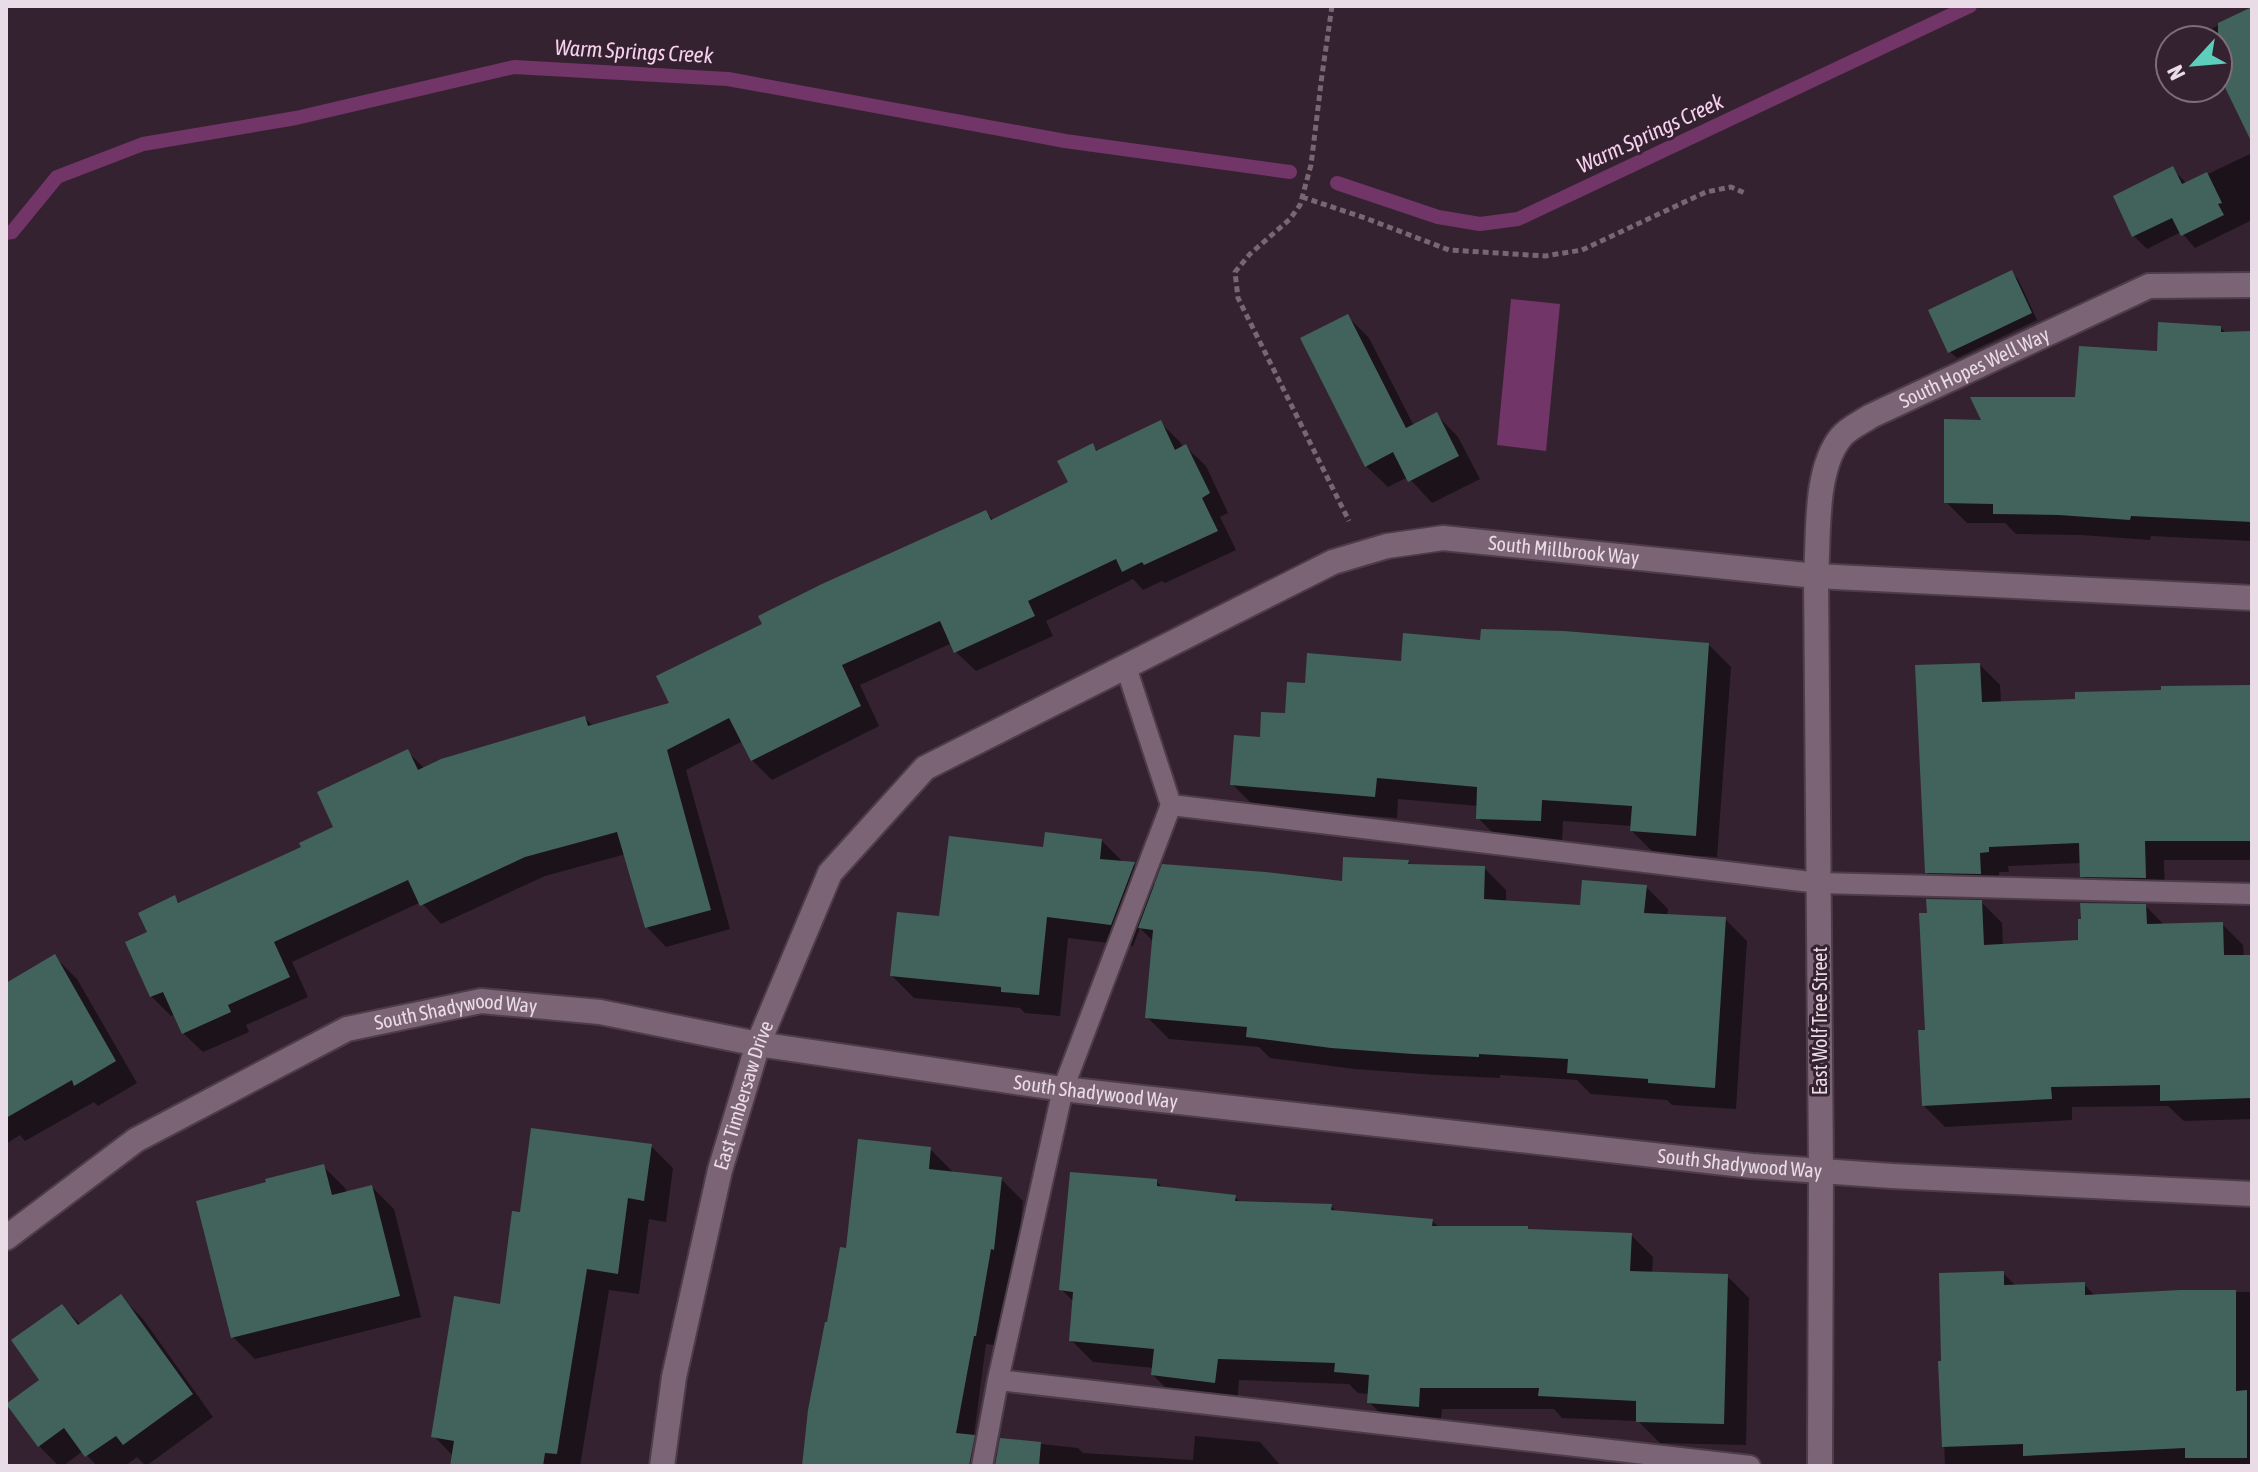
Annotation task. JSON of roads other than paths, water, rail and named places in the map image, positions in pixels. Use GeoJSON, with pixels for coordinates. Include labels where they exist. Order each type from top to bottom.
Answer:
{"type":"FeatureCollection","features":[{"type":"Feature","properties":{"kind":"street","name":"South Hopes Well Way"},"geometry":{"type":"LineString","coordinates":[[1816,576],[1822,478],[1830,453],[1852,428],[1871,416],[2149,286],[2252,285]]}},
{"type":"Feature","properties":{"kind":"street","name":"South Millbrook Way"},"geometry":{"type":"LineString","coordinates":[[925,768],[1333,562],[1387,546],[1443,538],[1816,576],[2252,598]]}},
{"type":"Feature","properties":{"kind":"street","name":"East Wolf Tree Street"},"geometry":{"type":"LineString","coordinates":[[1816,576],[1820,1466]]}},
{"type":"Feature","properties":{"kind":"street","name":"East Timbersaw Drive"},"geometry":{"type":"LineString","coordinates":[[662,1466],[674,1377],[720,1170],[758,1044],[830,873],[925,768]]}},
{"type":"Feature","properties":{"kind":"street","name":"South Shadywood Way"},"geometry":{"type":"LineString","coordinates":[[6,1238],[136,1140],[347,1029],[481,1001],[600,1012],[758,1044],[1063,1089],[1752,1166],[2252,1194]]}},
{"type":"Feature","properties":{"kind":"lane"},"geometry":{"type":"LineString","coordinates":[[982,1466],[998,1380],[1063,1089],[1171,805],[1126,667]]}},
{"type":"Feature","properties":{"kind":"lane"},"geometry":{"type":"LineString","coordinates":[[1171,805],[1819,883],[2252,894]]}},
{"type":"Feature","properties":{"kind":"lane"},"geometry":{"type":"LineString","coordinates":[[998,1380],[1750,1466]]}},
{"type":"Feature","properties":{"kind":"waterway","name":"Warm Springs Creek"},"geometry":{"type":"LineString","coordinates":[[1337,183],[1438,217],[1480,224],[1518,219],[1970,6]]}},
{"type":"Feature","properties":{"kind":"waterway","name":"Warm Springs Creek"},"geometry":{"type":"LineString","coordinates":[[6,233],[12,232],[57,177],[143,144],[296,118],[514,67],[728,79],[1065,141],[1290,172]]}}]}
